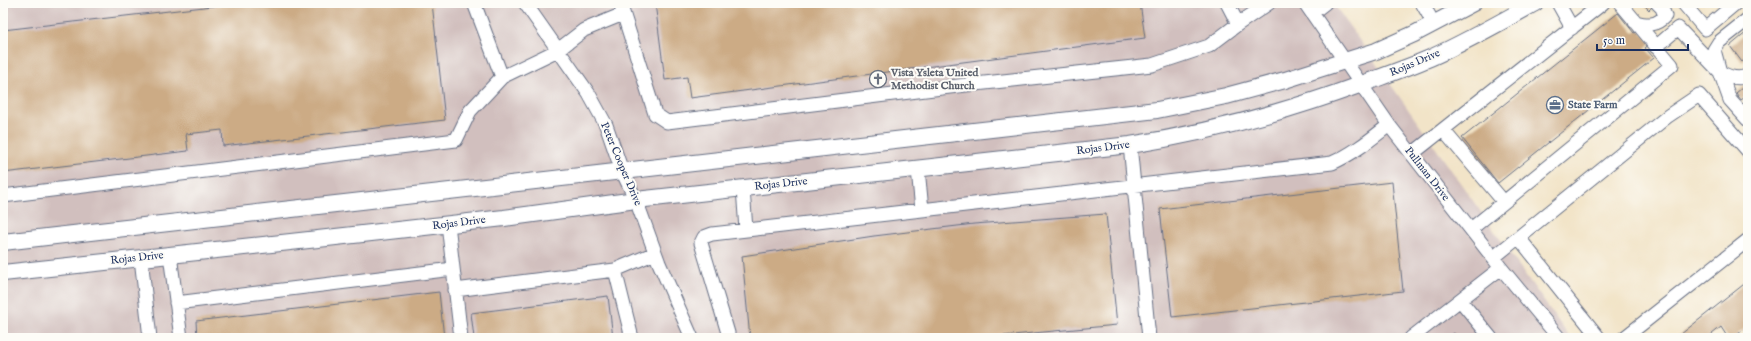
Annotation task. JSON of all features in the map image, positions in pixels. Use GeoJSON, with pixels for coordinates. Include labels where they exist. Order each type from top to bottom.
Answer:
{"type":"FeatureCollection","features":[{"type":"Feature","properties":{"kind":"main road"},"geometry":{"type":"LineString","coordinates":[[3,242],[1135,113],[1226,96],[1346,61],[1376,51],[1434,24],[1473,3]]}},
{"type":"Feature","properties":{"kind":"main road","name":"Rojas Drive"},"geometry":{"type":"LineString","coordinates":[[3,273],[448,224],[636,200],[1130,145],[1162,140],[1254,118],[1334,94],[1431,58],[1536,3]]}},
{"type":"Feature","properties":{"kind":"street"},"geometry":{"type":"LineString","coordinates":[[474,3],[502,77]]}},
{"type":"Feature","properties":{"kind":"street","name":"Peter Cooper Drive"},"geometry":{"type":"LineString","coordinates":[[525,3],[589,94],[606,125],[622,171],[636,200],[656,253],[692,338]]}},
{"type":"Feature","properties":{"kind":"street"},"geometry":{"type":"LineString","coordinates":[[1227,3],[1238,24]]}},
{"type":"Feature","properties":{"kind":"street"},"geometry":{"type":"LineString","coordinates":[[3,196],[456,140],[470,111],[502,77],[558,50],[584,30],[622,8],[655,114],[667,122],[966,85],[1152,65],[1210,46],[1238,24],[1269,3]]}},
{"type":"Feature","properties":{"kind":"street"},"geometry":{"type":"LineString","coordinates":[[1309,8],[1325,3]]}},
{"type":"Feature","properties":{"kind":"street"},"geometry":{"type":"LineString","coordinates":[[1422,3],[1434,24]]}},
{"type":"Feature","properties":{"kind":"street"},"geometry":{"type":"LineString","coordinates":[[1558,3],[1572,28]]}},
{"type":"Feature","properties":{"kind":"street"},"geometry":{"type":"LineString","coordinates":[[1412,154],[1603,3]]}},
{"type":"Feature","properties":{"kind":"street"},"geometry":{"type":"LineString","coordinates":[[1471,229],[1672,65],[1620,3]]}},
{"type":"Feature","properties":{"kind":"street"},"geometry":{"type":"LineString","coordinates":[[1635,22],[1652,25],[1660,22],[1665,16],[1662,8],[1657,3]]}},
{"type":"Feature","properties":{"kind":"street"},"geometry":{"type":"LineString","coordinates":[[1683,3],[1705,29],[1736,3]]}},
{"type":"Feature","properties":{"kind":"street","name":"Pullman Drive"},"geometry":{"type":"LineString","coordinates":[[1309,8],[1389,125],[1497,263],[1559,338]]}},
{"type":"Feature","properties":{"kind":"street"},"geometry":{"type":"LineString","coordinates":[[1746,113],[1730,100],[1714,50],[1719,42],[1748,19]]}},
{"type":"Feature","properties":{"kind":"street"},"geometry":{"type":"LineString","coordinates":[[1656,47],[1678,28],[1720,72],[1732,78],[1746,77],[1748,75]]}},
{"type":"Feature","properties":{"kind":"street"},"geometry":{"type":"LineString","coordinates":[[1729,35],[1721,54],[1723,61],[1730,69],[1741,70],[1748,65]]}},
{"type":"Feature","properties":{"kind":"street"},"geometry":{"type":"LineString","coordinates":[[1411,338],[1460,300],[1497,263],[1519,238],[1668,116],[1699,95],[1748,151]]}},
{"type":"Feature","properties":{"kind":"street"},"geometry":{"type":"LineString","coordinates":[[728,333],[701,242],[704,237],[712,234],[1332,163],[1357,149],[1389,125]]}},
{"type":"Feature","properties":{"kind":"street"},"geometry":{"type":"LineString","coordinates":[[1443,130],[1504,202]]}},
{"type":"Feature","properties":{"kind":"street"},"geometry":{"type":"LineString","coordinates":[[1130,145],[1149,338]]}},
{"type":"Feature","properties":{"kind":"street"},"geometry":{"type":"LineString","coordinates":[[918,169],[922,210]]}},
{"type":"Feature","properties":{"kind":"street"},"geometry":{"type":"LineString","coordinates":[[743,188],[746,230]]}},
{"type":"Feature","properties":{"kind":"street"},"geometry":{"type":"LineString","coordinates":[[448,224],[461,338]]}},
{"type":"Feature","properties":{"kind":"street"},"geometry":{"type":"LineString","coordinates":[[1519,238],[1598,338]]}},
{"type":"Feature","properties":{"kind":"street"},"geometry":{"type":"LineString","coordinates":[[1624,338],[1748,240]]}},
{"type":"Feature","properties":{"kind":"street"},"geometry":{"type":"LineString","coordinates":[[455,290],[615,270],[656,253]]}},
{"type":"Feature","properties":{"kind":"street"},"geometry":{"type":"LineString","coordinates":[[170,255],[182,338]]}},
{"type":"Feature","properties":{"kind":"street"},"geometry":{"type":"LineString","coordinates":[[141,258],[150,338]]}},
{"type":"Feature","properties":{"kind":"street"},"geometry":{"type":"LineString","coordinates":[[176,302],[453,269]]}},
{"type":"Feature","properties":{"kind":"street"},"geometry":{"type":"LineString","coordinates":[[615,270],[632,338]]}},
{"type":"Feature","properties":{"kind":"street"},"geometry":{"type":"LineString","coordinates":[[1460,300],[1491,338]]}},
{"type":"Feature","properties":{"kind":"shaded area"},"geometry":{"type":"Polygon","coordinates":[[[3,3],[1333,3],[1570,338],[3,338],[3,3]]]}},
{"type":"Feature","properties":{"kind":"building"},"geometry":{"type":"Polygon","coordinates":[[[239,3],[432,3],[445,120],[223,146],[222,130],[186,134],[188,151],[3,173],[3,30],[239,3]]]}},
{"type":"Feature","properties":{"kind":"building"},"geometry":{"type":"Polygon","coordinates":[[[655,3],[1140,3],[1145,38],[690,98],[687,77],[665,80],[655,3]]]}},
{"type":"Feature","properties":{"kind":"building"},"geometry":{"type":"Polygon","coordinates":[[[1642,3],[1650,3],[1653,6],[1649,10],[1642,3]]]}},
{"type":"Feature","properties":{"kind":"building"},"geometry":{"type":"Polygon","coordinates":[[[1618,13],[1634,33],[1639,30],[1651,43],[1645,48],[1654,58],[1498,183],[1462,138],[1618,13]]]}},
{"type":"Feature","properties":{"kind":"building"},"geometry":{"type":"Polygon","coordinates":[[[1748,31],[1748,57],[1742,62],[1730,46],[1748,31]]]}},
{"type":"Feature","properties":{"kind":"building"},"geometry":{"type":"Polygon","coordinates":[[[1748,83],[1748,95],[1741,100],[1736,93],[1748,83]]]}},
{"type":"Feature","properties":{"kind":"building"},"geometry":{"type":"Polygon","coordinates":[[[1392,182],[1403,291],[1172,317],[1160,209],[1392,182]]]}},
{"type":"Feature","properties":{"kind":"building"},"geometry":{"type":"Polygon","coordinates":[[[1106,214],[1117,325],[981,338],[750,338],[742,256],[874,236],[974,224],[1106,214]]]}},
{"type":"Feature","properties":{"kind":"building"},"geometry":{"type":"Polygon","coordinates":[[[1748,281],[1748,326],[1733,338],[1728,338],[1721,327],[1707,338],[1676,338],[1748,281]]]}},
{"type":"Feature","properties":{"kind":"building"},"geometry":{"type":"Polygon","coordinates":[[[439,292],[444,338],[197,338],[196,321],[439,292]]]}},
{"type":"Feature","properties":{"kind":"building"},"geometry":{"type":"Polygon","coordinates":[[[608,296],[613,338],[474,338],[471,313],[608,296]]]}},
{"type":"Feature","properties":{"kind":"building"},"geometry":{"type":"Polygon","coordinates":[[[1454,333],[1458,338],[1447,338],[1454,333]]]}},
{"type":"Feature","properties":{"kind":"place","name":"Vista Ysleta United Methodist Church"},"geometry":{"type":"Point","coordinates":[878,79]}},
{"type":"Feature","properties":{"kind":"place","name":"State Farm"},"geometry":{"type":"Point","coordinates":[1555,105]}}]}
